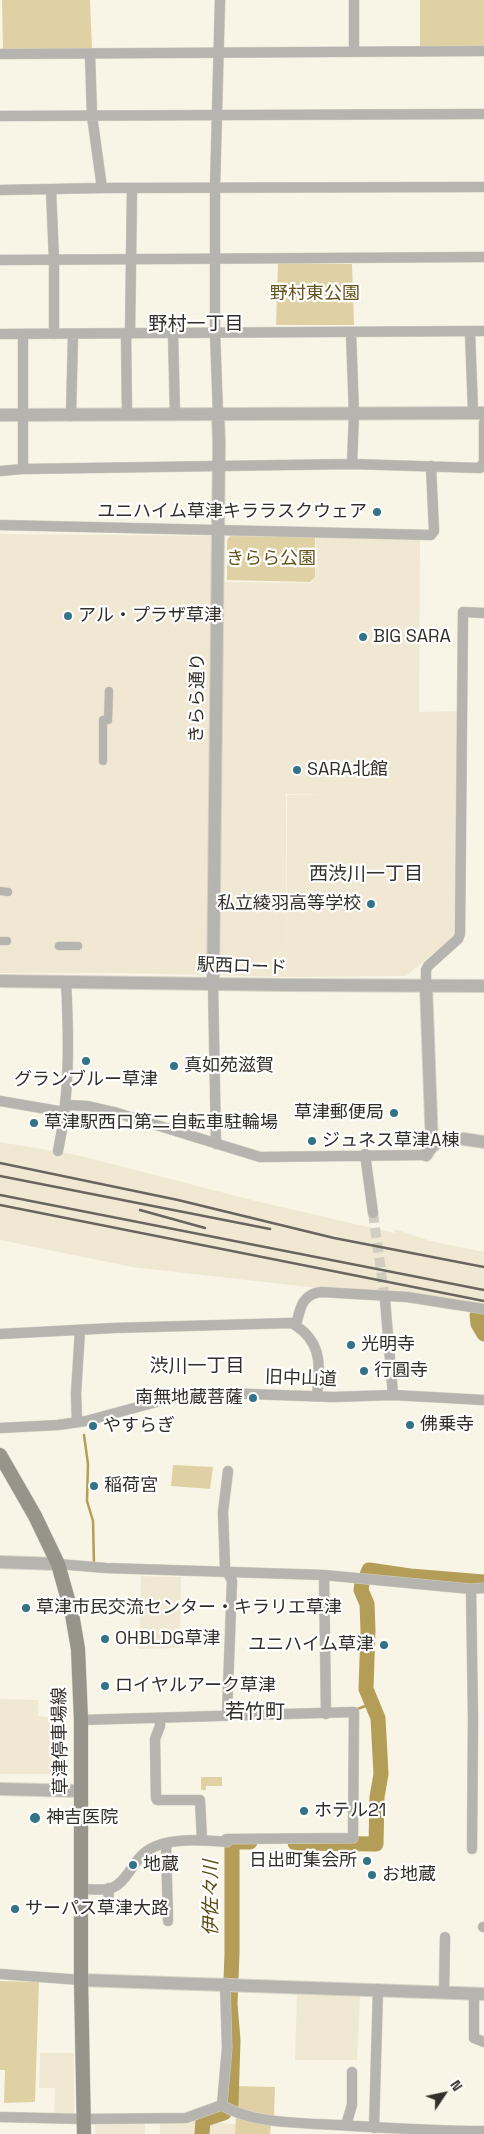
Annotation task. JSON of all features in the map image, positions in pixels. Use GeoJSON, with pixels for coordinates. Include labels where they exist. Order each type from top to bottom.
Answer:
{"type":"FeatureCollection","features":[{"type":"Feature","properties":{"kind":"main road","name":"草津停車場線"},"geometry":{"type":"LineString","coordinates":[[0,1455],[35,1516],[58,1564],[72,1614],[78,1649],[81,1720],[81,1980],[84,2134]]}},
{"type":"Feature","properties":{"kind":"street"},"geometry":{"type":"LineString","coordinates":[[218,414],[215,333],[215,187],[220,0]]}},
{"type":"Feature","properties":{"kind":"street"},"geometry":{"type":"LineString","coordinates":[[354,0],[354,51]]}},
{"type":"Feature","properties":{"kind":"street"},"geometry":{"type":"LineString","coordinates":[[0,54],[484,51]]}},
{"type":"Feature","properties":{"kind":"street"},"geometry":{"type":"LineString","coordinates":[[90,54],[92,116],[102,188]]}},
{"type":"Feature","properties":{"kind":"street"},"geometry":{"type":"LineString","coordinates":[[0,116],[484,114]]}},
{"type":"Feature","properties":{"kind":"street"},"geometry":{"type":"LineString","coordinates":[[0,190],[215,187],[484,187]]}},
{"type":"Feature","properties":{"kind":"street"},"geometry":{"type":"LineString","coordinates":[[126,414],[132,189]]}},
{"type":"Feature","properties":{"kind":"street"},"geometry":{"type":"LineString","coordinates":[[51,190],[54,260],[54,334]]}},
{"type":"Feature","properties":{"kind":"street"},"geometry":{"type":"LineString","coordinates":[[0,260],[484,257]]}},
{"type":"Feature","properties":{"kind":"street"},"geometry":{"type":"LineString","coordinates":[[0,334],[22,336],[54,334],[484,331]]}},
{"type":"Feature","properties":{"kind":"street"},"geometry":{"type":"LineString","coordinates":[[0,415],[478,412],[470,332]]}},
{"type":"Feature","properties":{"kind":"street"},"geometry":{"type":"LineString","coordinates":[[173,333],[175,415]]}},
{"type":"Feature","properties":{"kind":"street"},"geometry":{"type":"LineString","coordinates":[[351,333],[354,414],[352,464]]}},
{"type":"Feature","properties":{"kind":"street"},"geometry":{"type":"LineString","coordinates":[[71,416],[73,334]]}},
{"type":"Feature","properties":{"kind":"street"},"geometry":{"type":"LineString","coordinates":[[22,336],[23,469]]}},
{"type":"Feature","properties":{"kind":"street","name":"きらら通り"},"geometry":{"type":"LineString","coordinates":[[213,983],[218,414]]}},
{"type":"Feature","properties":{"kind":"street"},"geometry":{"type":"LineString","coordinates":[[0,471],[218,465],[352,464],[480,468],[484,462],[484,423]]}},
{"type":"Feature","properties":{"kind":"street"},"geometry":{"type":"LineString","coordinates":[[0,525],[431,535],[434,531],[431,466]]}},
{"type":"Feature","properties":{"kind":"street"},"geometry":{"type":"LineString","coordinates":[[429,1150],[426,970],[458,939],[460,934],[462,612],[484,613]]}},
{"type":"Feature","properties":{"kind":"street"},"geometry":{"type":"LineString","coordinates":[[103,761],[103,720],[108,720],[109,691]]}},
{"type":"Feature","properties":{"kind":"street"},"geometry":{"type":"LineString","coordinates":[[59,946],[78,946]]}},
{"type":"Feature","properties":{"kind":"street","name":"駅西ロード"},"geometry":{"type":"LineString","coordinates":[[0,981],[213,983],[287,986],[484,986]]}},
{"type":"Feature","properties":{"kind":"street"},"geometry":{"type":"LineString","coordinates":[[58,1151],[65,1108],[68,1023],[66,981]]}},
{"type":"Feature","properties":{"kind":"street"},"geometry":{"type":"LineString","coordinates":[[213,983],[216,1144]]}},
{"type":"Feature","properties":{"kind":"street"},"geometry":{"type":"LineString","coordinates":[[0,1101],[65,1108],[88,1106],[114,1112],[260,1157],[429,1150],[442,1140],[457,1138],[484,1142]]}},
{"type":"Feature","properties":{"kind":"street"},"geometry":{"type":"LineString","coordinates":[[365,1154],[373,1213]]}},
{"type":"Feature","properties":{"kind":"street"},"geometry":{"type":"LineString","coordinates":[[296,1324],[304,1299],[313,1293],[407,1297],[484,1309]]}},
{"type":"Feature","properties":{"kind":"street"},"geometry":{"type":"LineString","coordinates":[[385,1300],[393,1395]]}},
{"type":"Feature","properties":{"kind":"street"},"geometry":{"type":"LineString","coordinates":[[0,1334],[296,1324],[314,1344],[317,1351],[319,1373],[317,1396]]}},
{"type":"Feature","properties":{"kind":"street"},"geometry":{"type":"LineString","coordinates":[[77,1422],[76,1394],[80,1330]]}},
{"type":"Feature","properties":{"kind":"street","name":"旧中山道"},"geometry":{"type":"LineString","coordinates":[[0,1428],[49,1426],[77,1422],[171,1398],[195,1394],[393,1395],[484,1400]]}},
{"type":"Feature","properties":{"kind":"street"},"geometry":{"type":"LineString","coordinates":[[227,1715],[232,1581],[225,1567],[223,1512],[228,1470]]}},
{"type":"Feature","properties":{"kind":"street"},"geometry":{"type":"LineString","coordinates":[[0,1562],[227,1573],[324,1575],[470,1589],[484,1588]]}},
{"type":"Feature","properties":{"kind":"street"},"geometry":{"type":"LineString","coordinates":[[324,1575],[326,1714]]}},
{"type":"Feature","properties":{"kind":"street"},"geometry":{"type":"LineString","coordinates":[[470,1589],[473,1718],[472,1849]]}},
{"type":"Feature","properties":{"kind":"street"},"geometry":{"type":"LineString","coordinates":[[81,1720],[354,1712],[353,1838],[226,1838],[227,1842],[202,1840],[166,1843],[146,1851],[127,1875],[113,1887],[81,1889]]}},
{"type":"Feature","properties":{"kind":"street"},"geometry":{"type":"LineString","coordinates":[[160,1718],[160,1726],[155,1739],[156,1798],[157,1800],[200,1800],[202,1840]]}},
{"type":"Feature","properties":{"kind":"street"},"geometry":{"type":"LineString","coordinates":[[0,1789],[80,1791]]}},
{"type":"Feature","properties":{"kind":"street"},"geometry":{"type":"LineString","coordinates":[[166,1843],[168,1921]]}},
{"type":"Feature","properties":{"kind":"street"},"geometry":{"type":"LineString","coordinates":[[108,1908],[109,1888]]}},
{"type":"Feature","properties":{"kind":"street"},"geometry":{"type":"LineString","coordinates":[[444,1992],[445,1937]]}},
{"type":"Feature","properties":{"kind":"street"},"geometry":{"type":"LineString","coordinates":[[0,1974],[81,1980],[479,1994],[474,2038],[484,2042]]}},
{"type":"Feature","properties":{"kind":"street"},"geometry":{"type":"LineString","coordinates":[[225,2107],[229,1984]]}},
{"type":"Feature","properties":{"kind":"street"},"geometry":{"type":"LineString","coordinates":[[374,2128],[378,1989]]}},
{"type":"Feature","properties":{"kind":"street"},"geometry":{"type":"LineString","coordinates":[[346,2126],[352,2105],[352,2072]]}},
{"type":"Feature","properties":{"kind":"street"},"geometry":{"type":"LineString","coordinates":[[0,2117],[83,2119],[186,2118],[225,2107],[272,2119],[346,2126],[484,2131]]}},
{"type":"Feature","properties":{"kind":"shaded area"},"geometry":{"type":"Polygon","coordinates":[[[0,534],[223,536],[223,582],[311,583],[315,577],[316,537],[420,540],[419,712],[458,711],[455,936],[406,976],[286,977],[120,973],[0,973],[0,534]],[[286,794],[286,976],[287,795],[327,794],[286,794]]]}},
{"type":"Feature","properties":{"kind":"shaded area"},"geometry":{"type":"Polygon","coordinates":[[[0,1142],[77,1155],[256,1201],[394,1233],[395,1229],[430,1241],[484,1252],[484,1307],[132,1267],[0,1240],[0,1142]]]}},
{"type":"Feature","properties":{"kind":"shaded area"},"geometry":{"type":"Polygon","coordinates":[[[141,1576],[181,1577],[180,1648],[139,1649],[141,1576]]]}},
{"type":"Feature","properties":{"kind":"shaded area"},"geometry":{"type":"Polygon","coordinates":[[[0,1699],[38,1700],[38,1716],[58,1718],[59,1774],[0,1774],[0,1699]]]}},
{"type":"Feature","properties":{"kind":"shaded area"},"geometry":{"type":"Polygon","coordinates":[[[297,1994],[360,1996],[357,2060],[295,2060],[297,1994]]]}},
{"type":"Feature","properties":{"kind":"shaded area"},"geometry":{"type":"Polygon","coordinates":[[[40,2053],[74,2053],[74,2117],[54,2117],[55,2088],[39,2088],[40,2053]]]}},
{"type":"Feature","properties":{"kind":"shaded area"},"geometry":{"type":"Polygon","coordinates":[[[200,2118],[199,2134],[160,2134],[160,2122],[200,2118]]]}},
{"type":"Feature","properties":{"kind":"shaded area"},"geometry":{"type":"Polygon","coordinates":[[[205,2122],[236,2124],[235,2134],[205,2134],[205,2122]]]}},
{"type":"Feature","properties":{"kind":"shaded area"},"geometry":{"type":"Polygon","coordinates":[[[95,2123],[145,2123],[145,2134],[95,2134],[95,2123]]]}},
{"type":"Feature","properties":{"kind":"green space"},"geometry":{"type":"Polygon","coordinates":[[[2,0],[90,0],[92,49],[3,50],[2,0]]]}},
{"type":"Feature","properties":{"kind":"green space"},"geometry":{"type":"Polygon","coordinates":[[[420,0],[484,0],[484,45],[481,47],[420,47],[420,0]]]}},
{"type":"Feature","properties":{"kind":"green space","name":"野村東公園"},"geometry":{"type":"Polygon","coordinates":[[[278,263],[352,264],[354,325],[276,325],[278,263]]]}},
{"type":"Feature","properties":{"kind":"green space","name":"きらら公園"},"geometry":{"type":"Polygon","coordinates":[[[230,536],[315,537],[315,577],[310,582],[227,580],[227,540],[230,536]]]}},
{"type":"Feature","properties":{"kind":"green space"},"geometry":{"type":"Polygon","coordinates":[[[173,1465],[213,1467],[210,1489],[171,1486],[173,1465]]]}},
{"type":"Feature","properties":{"kind":"green space"},"geometry":{"type":"Polygon","coordinates":[[[201,1777],[222,1777],[222,1786],[206,1786],[206,1790],[201,1790],[201,1777]]]}},
{"type":"Feature","properties":{"kind":"green space"},"geometry":{"type":"Polygon","coordinates":[[[0,1981],[39,1982],[35,2102],[4,2103],[5,2070],[0,2070],[0,1981]]]}},
{"type":"Feature","properties":{"kind":"green space"},"geometry":{"type":"Polygon","coordinates":[[[234,2086],[275,2087],[274,2116],[232,2107],[234,2086]]]}},
{"type":"Feature","properties":{"kind":"green space"},"geometry":{"type":"Polygon","coordinates":[[[236,2116],[271,2124],[270,2134],[235,2134],[236,2116]]]}},
{"type":"Feature","properties":{"kind":"waterway","name":"伊佐々川"},"geometry":{"type":"LineString","coordinates":[[477,1315],[478,1324],[484,1334]]}},
{"type":"Feature","properties":{"kind":"waterway"},"geometry":{"type":"LineString","coordinates":[[84,1435],[88,1464],[87,1501],[93,1521],[94,1564]]}},
{"type":"Feature","properties":{"kind":"waterway","name":"伊佐々川"},"geometry":{"type":"LineString","coordinates":[[367,1575],[369,1570],[410,1576],[484,1582]]}},
{"type":"Feature","properties":{"kind":"waterway","name":"伊佐々川"},"geometry":{"type":"LineString","coordinates":[[295,1843],[376,1844],[377,1797],[381,1774],[378,1718],[366,1689],[368,1630],[367,1604],[361,1590],[362,1583]]}},
{"type":"Feature","properties":{"kind":"waterway"},"geometry":{"type":"LineString","coordinates":[[355,1710],[373,1703]]}},
{"type":"Feature","properties":{"kind":"waterway","name":"伊佐々川"},"geometry":{"type":"LineString","coordinates":[[202,2134],[203,2120],[224,2113],[231,2104],[233,2040],[230,2004],[232,1842],[250,1842]]}},
{"type":"Feature","properties":{"kind":"tunnel"},"geometry":{"type":"LineString","coordinates":[[373,1213],[385,1300]]}},
{"type":"Feature","properties":{"kind":"railway"},"geometry":{"type":"LineString","coordinates":[[0,1163],[178,1200],[334,1238],[484,1267]]}},
{"type":"Feature","properties":{"kind":"railway"},"geometry":{"type":"LineString","coordinates":[[0,1176],[270,1229]]}},
{"type":"Feature","properties":{"kind":"railway"},"geometry":{"type":"LineString","coordinates":[[0,1195],[484,1290]]}},
{"type":"Feature","properties":{"kind":"railway"},"geometry":{"type":"LineString","coordinates":[[0,1205],[484,1301]]}},
{"type":"Feature","properties":{"kind":"railway"},"geometry":{"type":"LineString","coordinates":[[140,1210],[205,1228]]}},
{"type":"Feature","properties":{"kind":"place","name":"ユニハイム草津キララスクウェア"},"geometry":{"type":"Point","coordinates":[377,512]}},
{"type":"Feature","properties":{"kind":"place","name":"アル・プラザ草津"},"geometry":{"type":"Point","coordinates":[68,616]}},
{"type":"Feature","properties":{"kind":"place","name":"BIG SARA"},"geometry":{"type":"Point","coordinates":[363,637]}},
{"type":"Feature","properties":{"kind":"place","name":"SARA北館"},"geometry":{"type":"Point","coordinates":[297,770]}},
{"type":"Feature","properties":{"kind":"place","name":"私立綾羽高等学校"},"geometry":{"type":"Point","coordinates":[371,904]}},
{"type":"Feature","properties":{"kind":"place","name":"グランブルー草津"},"geometry":{"type":"Point","coordinates":[86,1061]}},
{"type":"Feature","properties":{"kind":"place","name":"真如苑滋賀"},"geometry":{"type":"Point","coordinates":[174,1066]}},
{"type":"Feature","properties":{"kind":"place","name":"草津郵便局"},"geometry":{"type":"Point","coordinates":[394,1113]}},
{"type":"Feature","properties":{"kind":"place","name":"草津駅西口第二自転車駐輪場"},"geometry":{"type":"Point","coordinates":[34,1123]}},
{"type":"Feature","properties":{"kind":"place","name":"ジュネス草津A棟"},"geometry":{"type":"Point","coordinates":[312,1141]}},
{"type":"Feature","properties":{"kind":"place","name":"光明寺"},"geometry":{"type":"Point","coordinates":[351,1345]}},
{"type":"Feature","properties":{"kind":"place","name":"行圓寺"},"geometry":{"type":"Point","coordinates":[364,1371]}},
{"type":"Feature","properties":{"kind":"place","name":"南無地蔵菩薩"},"geometry":{"type":"Point","coordinates":[253,1398]}},
{"type":"Feature","properties":{"kind":"place","name":"佛乗寺"},"geometry":{"type":"Point","coordinates":[410,1425]}},
{"type":"Feature","properties":{"kind":"place","name":"やすらぎ"},"geometry":{"type":"Point","coordinates":[93,1426]}},
{"type":"Feature","properties":{"kind":"place","name":"稲荷宮"},"geometry":{"type":"Point","coordinates":[94,1486]}},
{"type":"Feature","properties":{"kind":"place","name":"草津市民交流センター・キラリエ草津"},"geometry":{"type":"Point","coordinates":[26,1608]}},
{"type":"Feature","properties":{"kind":"place","name":"OHBLDG草津"},"geometry":{"type":"Point","coordinates":[105,1639]}},
{"type":"Feature","properties":{"kind":"place","name":"ユニハイム草津"},"geometry":{"type":"Point","coordinates":[384,1645]}},
{"type":"Feature","properties":{"kind":"place","name":"ロイヤルアーク草津"},"geometry":{"type":"Point","coordinates":[105,1686]}},
{"type":"Feature","properties":{"kind":"place","name":"ホテル21"},"geometry":{"type":"Point","coordinates":[304,1811]}},
{"type":"Feature","properties":{"kind":"place","name":"神吉医院"},"geometry":{"type":"Point","coordinates":[35,1818]}},
{"type":"Feature","properties":{"kind":"place","name":"日出町集会所"},"geometry":{"type":"Point","coordinates":[367,1861]}},
{"type":"Feature","properties":{"kind":"place","name":"地蔵"},"geometry":{"type":"Point","coordinates":[133,1865]}},
{"type":"Feature","properties":{"kind":"place","name":"お地蔵"},"geometry":{"type":"Point","coordinates":[372,1875]}},
{"type":"Feature","properties":{"kind":"place","name":"サーパス草津大路"},"geometry":{"type":"Point","coordinates":[15,1909]}},
{"type":"Feature","properties":{"kind":"district","name":"野村一丁目"},"geometry":{"type":"Point","coordinates":[196,325]}},
{"type":"Feature","properties":{"kind":"district","name":"西渋川一丁目"},"geometry":{"type":"Point","coordinates":[366,875]}},
{"type":"Feature","properties":{"kind":"district","name":"渋川一丁目"},"geometry":{"type":"Point","coordinates":[197,1367]}},
{"type":"Feature","properties":{"kind":"district","name":"若竹町"},"geometry":{"type":"Point","coordinates":[255,1713]}}]}
